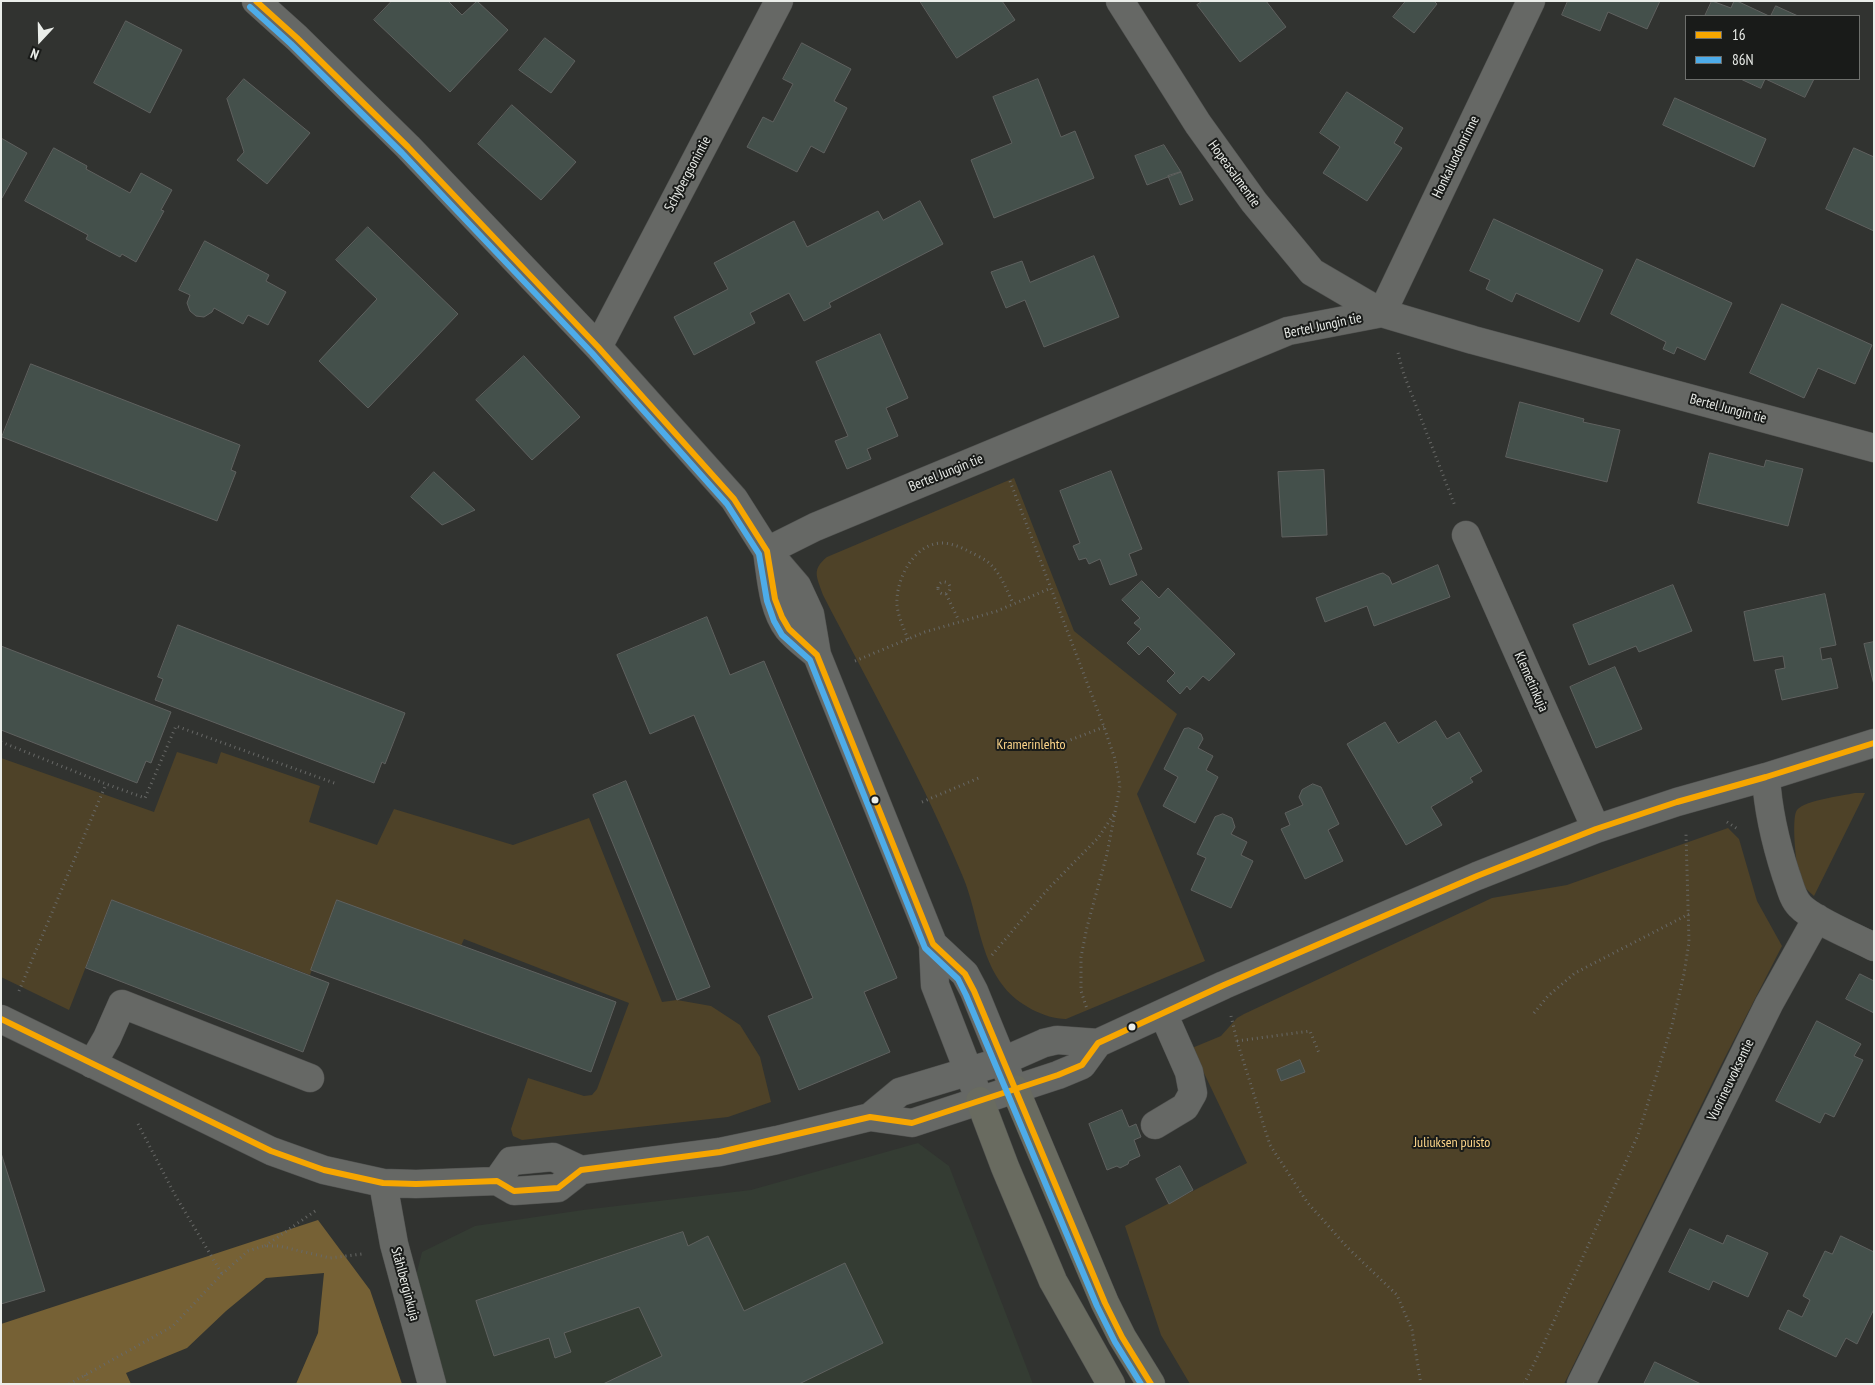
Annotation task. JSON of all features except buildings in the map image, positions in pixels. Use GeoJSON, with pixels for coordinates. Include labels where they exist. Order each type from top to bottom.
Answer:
{"type":"FeatureCollection","features":[{"type":"Feature","properties":{"kind":"main road"},"geometry":{"type":"LineString","coordinates":[[1015,1090],[1104,1303],[1151,1384]]}},
{"type":"Feature","properties":{"kind":"main road"},"geometry":{"type":"LineString","coordinates":[[980,1101],[1005,1168],[1053,1281],[1111,1384]]}},
{"type":"Feature","properties":{"kind":"street"},"geometry":{"type":"LineString","coordinates":[[256,1],[297,38],[408,147],[598,347],[734,499],[767,551],[797,586],[810,614],[817,655],[933,944],[935,985],[980,1101]]}},
{"type":"Feature","properties":{"kind":"street","name":"Schybergsonintie"},"geometry":{"type":"LineString","coordinates":[[598,347],[779,1]]}},
{"type":"Feature","properties":{"kind":"street","name":"Hopeasalmentie"},"geometry":{"type":"LineString","coordinates":[[1120,1],[1204,132],[1254,202],[1306,265],[1312,272],[1382,313]]}},
{"type":"Feature","properties":{"kind":"street","name":"Honkaluodonrinne"},"geometry":{"type":"LineString","coordinates":[[1382,313],[1531,1]]}},
{"type":"Feature","properties":{"kind":"street","name":"Bertel Jungin tie"},"geometry":{"type":"LineString","coordinates":[[767,551],[815,527],[1288,331],[1382,313],[1464,338],[1874,448]]}},
{"type":"Feature","properties":{"kind":"street","name":"Klemetinkuja"},"geometry":{"type":"LineString","coordinates":[[1466,535],[1596,829]]}},
{"type":"Feature","properties":{"kind":"street"},"geometry":{"type":"LineString","coordinates":[[870,1117],[900,1092],[1003,1061],[1044,1043],[1057,1040],[1098,1043],[1224,985],[1477,876],[1596,829],[1677,802],[1766,777],[1874,743]]}},
{"type":"Feature","properties":{"kind":"street"},"geometry":{"type":"LineString","coordinates":[[1766,777],[1768,808],[1774,838],[1794,898],[1800,907],[1817,918],[1874,947]]}},
{"type":"Feature","properties":{"kind":"street","name":"Vuorineuvoksentie"},"geometry":{"type":"LineString","coordinates":[[1581,1384],[1769,1004],[1817,918]]}},
{"type":"Feature","properties":{"kind":"street"},"geometry":{"type":"LineString","coordinates":[[933,944],[965,974],[1015,1090]]}},
{"type":"Feature","properties":{"kind":"street"},"geometry":{"type":"LineString","coordinates":[[92,1064],[107,1038],[122,1004],[310,1078]]}},
{"type":"Feature","properties":{"kind":"street"},"geometry":{"type":"LineString","coordinates":[[1155,1125],[1185,1107],[1193,1093],[1190,1072],[1163,1014]]}},
{"type":"Feature","properties":{"kind":"street"},"geometry":{"type":"LineString","coordinates":[[1,1019],[271,1151],[324,1170],[383,1183],[416,1184],[497,1181],[514,1191],[558,1188],[581,1170],[720,1152],[870,1117],[912,1123],[1015,1090],[1082,1065],[1098,1043]]}},
{"type":"Feature","properties":{"kind":"street","name":"Ståhlberginkuja"},"geometry":{"type":"LineString","coordinates":[[383,1183],[394,1244],[432,1384]]}},
{"type":"Feature","properties":{"kind":"path"},"geometry":{"type":"LineString","coordinates":[[1382,313],[1395,341],[1402,372],[1466,535]]}},
{"type":"Feature","properties":{"kind":"path"},"geometry":{"type":"LineString","coordinates":[[998,451],[1104,727],[1115,760],[1120,786],[1081,957],[1081,991],[1089,1017]]}},
{"type":"Feature","properties":{"kind":"path"},"geometry":{"type":"LineString","coordinates":[[908,639],[898,610],[897,598],[902,578],[910,562],[920,551],[940,543],[958,546],[989,563],[1001,577],[1013,603]]}},
{"type":"Feature","properties":{"kind":"path"},"geometry":{"type":"LineString","coordinates":[[941,582],[947,583],[950,586],[949,592],[946,594],[938,592],[937,587],[941,582]]}},
{"type":"Feature","properties":{"kind":"path"},"geometry":{"type":"LineString","coordinates":[[859,659],[959,621],[997,611],[1051,588]]}},
{"type":"Feature","properties":{"kind":"path"},"geometry":{"type":"LineString","coordinates":[[946,594],[959,621]]}},
{"type":"Feature","properties":{"kind":"path"},"geometry":{"type":"LineString","coordinates":[[1,742],[145,798],[176,726],[337,784]]}},
{"type":"Feature","properties":{"kind":"path"},"geometry":{"type":"LineString","coordinates":[[1052,747],[1104,727]]}},
{"type":"Feature","properties":{"kind":"path"},"geometry":{"type":"LineString","coordinates":[[922,802],[981,777]]}},
{"type":"Feature","properties":{"kind":"path"},"geometry":{"type":"LineString","coordinates":[[18,995],[106,784]]}},
{"type":"Feature","properties":{"kind":"path"},"geometry":{"type":"LineString","coordinates":[[1524,1384],[1638,1135],[1672,1025],[1684,974],[1689,942],[1686,831],[1677,802]]}},
{"type":"Feature","properties":{"kind":"path"},"geometry":{"type":"LineString","coordinates":[[989,958],[1048,889],[1098,838],[1115,812]]}},
{"type":"Feature","properties":{"kind":"path"},"geometry":{"type":"LineString","coordinates":[[1534,1013],[1548,996],[1575,972],[1689,914]]}},
{"type":"Feature","properties":{"kind":"path"},"geometry":{"type":"LineString","coordinates":[[1224,985],[1237,1041],[1270,1145],[1307,1202],[1347,1248],[1397,1295],[1412,1330],[1421,1384]]}},
{"type":"Feature","properties":{"kind":"path"},"geometry":{"type":"LineString","coordinates":[[1237,1041],[1310,1032],[1319,1053]]}},
{"type":"Feature","properties":{"kind":"path"},"geometry":{"type":"LineString","coordinates":[[134,1116],[175,1195],[222,1274]]}},
{"type":"Feature","properties":{"kind":"path"},"geometry":{"type":"LineString","coordinates":[[69,1384],[173,1326],[222,1274],[248,1251],[264,1246],[318,1209]]}},
{"type":"Feature","properties":{"kind":"path"},"geometry":{"type":"LineString","coordinates":[[264,1246],[292,1248],[330,1258],[361,1255],[394,1244]]}},
{"type":"Feature","properties":{"kind":"path"},"geometry":{"type":"LineString","coordinates":[[84,1375],[89,1384]]}},
{"type":"Feature","properties":{"kind":"shaded area"},"geometry":{"type":"Polygon","coordinates":[[[918,1143],[949,1166],[1033,1384],[444,1384],[413,1288],[422,1252],[475,1226],[583,1210],[751,1190],[918,1143]]]}},
{"type":"Feature","properties":{"kind":"shaded area"},"geometry":{"type":"Polygon","coordinates":[[[318,1220],[370,1290],[402,1384],[296,1384],[318,1333],[324,1273],[266,1278],[226,1311],[187,1348],[126,1373],[131,1384],[1,1384],[1,1324],[318,1220]]]}},
{"type":"Feature","properties":{"kind":"green space","name":"Kramerinlehto"},"geometry":{"type":"Polygon","coordinates":[[[1014,478],[1074,631],[1177,714],[1137,794],[1205,961],[1066,1019],[1049,1016],[1024,1005],[1004,987],[996,975],[984,948],[963,877],[931,805],[823,595],[817,574],[819,566],[827,557],[1014,478]]]}},
{"type":"Feature","properties":{"kind":"green space"},"geometry":{"type":"Polygon","coordinates":[[[177,752],[217,764],[221,752],[320,786],[309,822],[377,845],[394,809],[513,845],[589,818],[662,1002],[677,1000],[711,1006],[740,1025],[760,1057],[771,1102],[728,1117],[522,1140],[513,1136],[511,1129],[528,1078],[584,1096],[592,1095],[597,1089],[629,1003],[464,939],[461,946],[337,901],[310,975],[112,900],[69,1010],[1,977],[1,758],[154,812],[177,752]]]}},
{"type":"Feature","properties":{"kind":"green space"},"geometry":{"type":"Polygon","coordinates":[[[1855,793],[1865,793],[1814,896],[1804,886],[1798,872],[1794,832],[1795,815],[1801,807],[1815,801],[1855,793]]]}},
{"type":"Feature","properties":{"kind":"green space","name":"Juliuksen puisto"},"geometry":{"type":"Polygon","coordinates":[[[1728,828],[1739,839],[1757,901],[1782,946],[1720,1067],[1564,1384],[1190,1384],[1161,1335],[1125,1226],[1247,1163],[1192,1048],[1221,1036],[1237,1018],[1244,1014],[1492,898],[1567,885],[1728,828]]]}},
{"type":"Feature","properties":{"kind":"transit line","name":"16"},"geometry":{"type":"LineString","coordinates":[[256,1],[297,38],[408,147],[598,347],[734,499],[767,551],[775,599],[782,617],[789,629],[817,655],[933,944],[965,974],[974,991],[1105,1303],[1122,1337],[1151,1384]]}},
{"type":"Feature","properties":{"kind":"transit line","name":"86N"},"geometry":{"type":"LineString","coordinates":[[250,7],[291,44],[402,153],[592,353],[727,504],[759,554],[767,601],[774,621],[782,635],[810,660],[925,948],[958,979],[966,995],[1097,1306],[1115,1342],[1141,1384]]}},
{"type":"Feature","properties":{"kind":"transit line","name":"16"},"geometry":{"type":"LineString","coordinates":[[1,1019],[271,1151],[324,1170],[383,1183],[416,1184],[497,1181],[514,1191],[558,1188],[581,1170],[720,1152],[870,1117],[912,1123],[1058,1075],[1082,1065],[1098,1043],[1224,985],[1477,876],[1596,829],[1677,802],[1766,777],[1874,743]]}}]}
